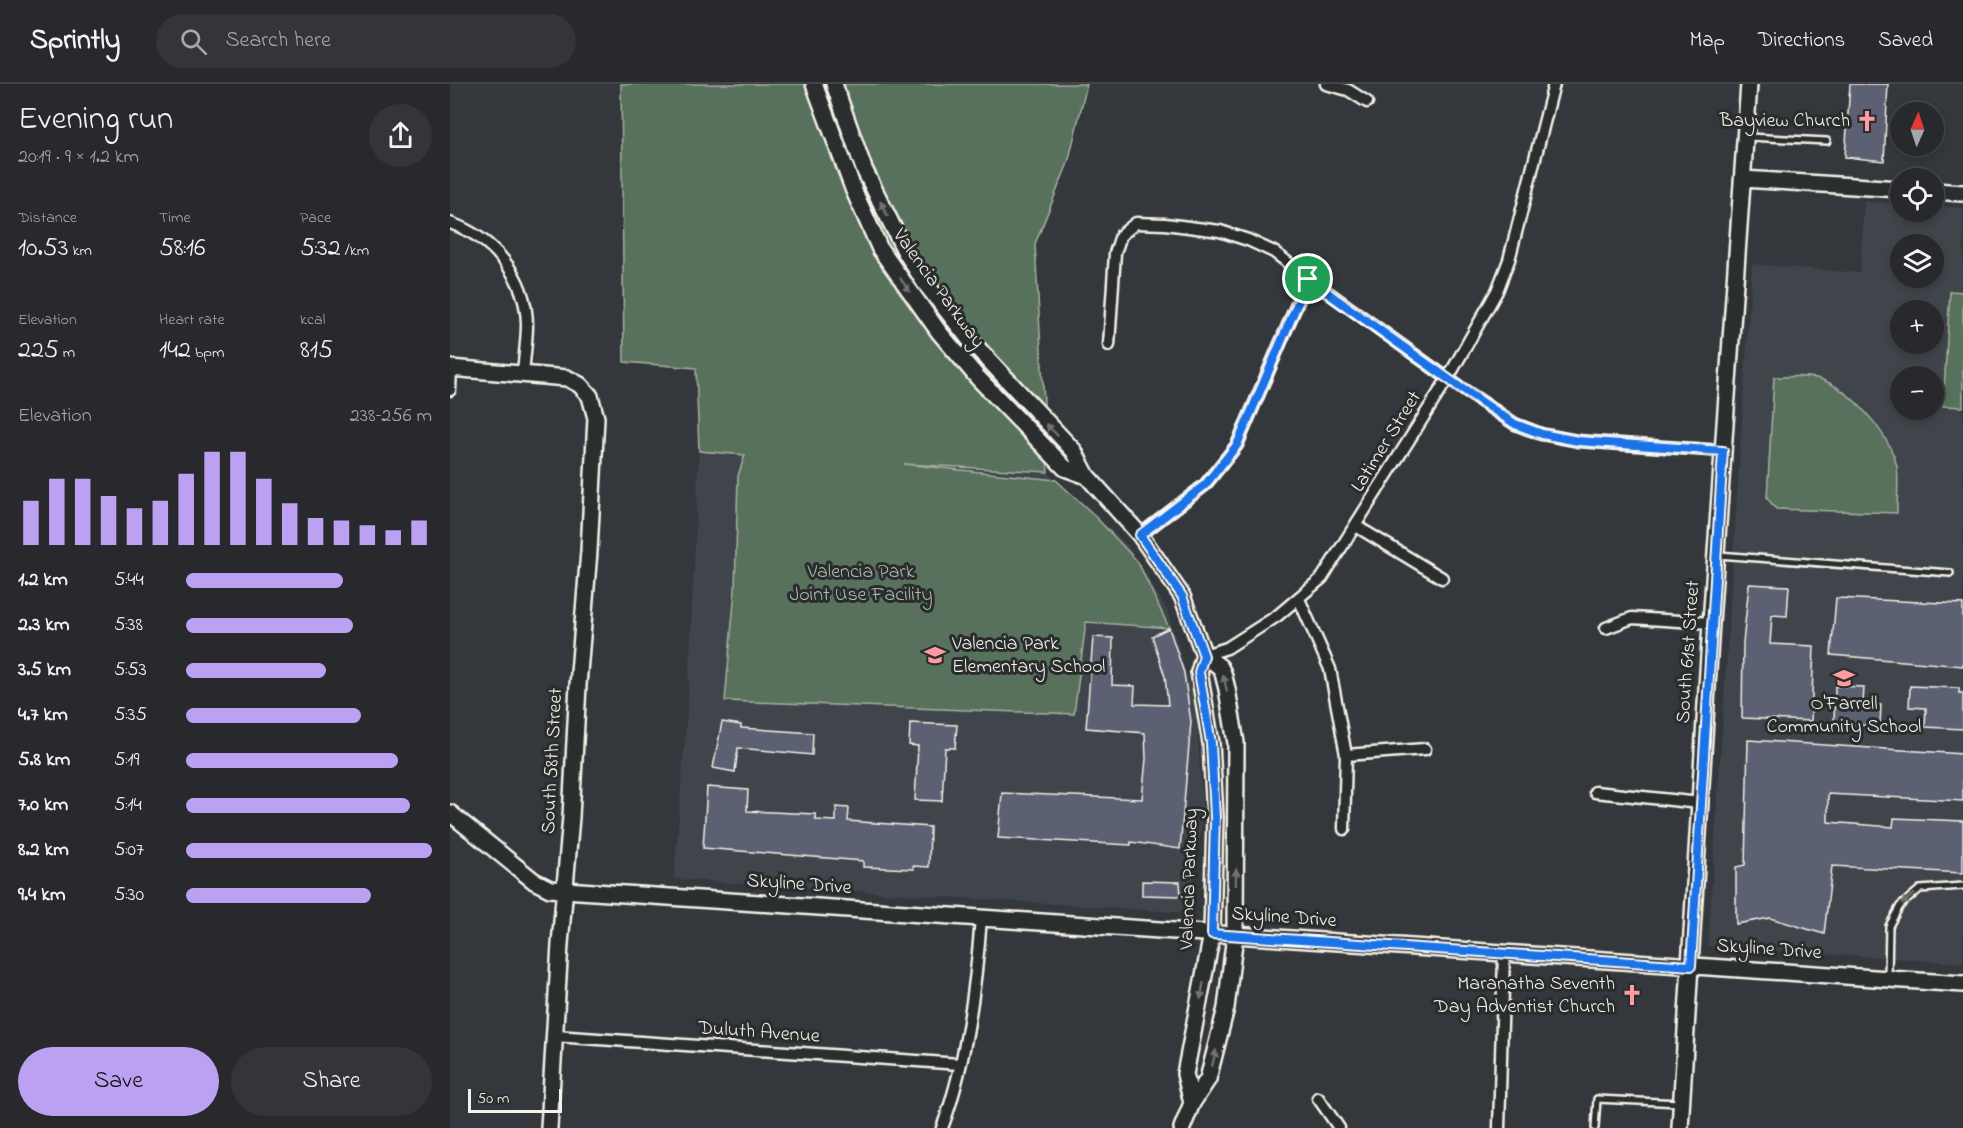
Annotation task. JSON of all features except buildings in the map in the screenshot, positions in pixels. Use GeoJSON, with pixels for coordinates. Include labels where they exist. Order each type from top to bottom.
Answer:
{"type":"FeatureCollection","features":[{"type":"Feature","properties":{"kind":"street","name":"Valencia Parkway"},"geometry":{"type":"LineString","coordinates":[[814,84],[854,191],[880,249],[939,332],[978,378],[1065,468],[1087,476]]}},
{"type":"Feature","properties":{"kind":"street","name":"Valencia Parkway"},"geometry":{"type":"LineString","coordinates":[[834,84],[864,169],[905,251],[925,283],[970,340],[1074,451],[1087,476],[1140,535],[1182,596],[1204,656],[1220,667],[1223,673],[1236,743],[1235,935],[1226,1008],[1209,1079],[1192,1103],[1182,1128]]}},
{"type":"Feature","properties":{"kind":"street"},"geometry":{"type":"LineString","coordinates":[[1326,84],[1348,90],[1367,102]]}},
{"type":"Feature","properties":{"kind":"street","name":"Latimer Street"},"geometry":{"type":"LineString","coordinates":[[1204,656],[1227,648],[1299,599],[1322,578],[1448,378],[1497,291],[1509,260],[1554,84]]}},
{"type":"Feature","properties":{"kind":"street","name":"South 61st Street"},"geometry":{"type":"LineString","coordinates":[[1680,1128],[1716,555],[1749,84]]}},
{"type":"Feature","properties":{"kind":"street"},"geometry":{"type":"LineString","coordinates":[[1743,179],[1890,188]]}},
{"type":"Feature","properties":{"kind":"street"},"geometry":{"type":"LineString","coordinates":[[1944,192],[1963,193]]}},
{"type":"Feature","properties":{"kind":"street"},"geometry":{"type":"LineString","coordinates":[[450,223],[475,234],[496,250],[518,284],[523,297],[527,324],[523,375],[451,368],[450,390]]}},
{"type":"Feature","properties":{"kind":"street"},"geometry":{"type":"LineString","coordinates":[[1109,345],[1115,253],[1121,235],[1136,223],[1220,231],[1274,252],[1308,279],[1515,424],[1542,434],[1578,441],[1723,451]]}},
{"type":"Feature","properties":{"kind":"street"},"geometry":{"type":"LineString","coordinates":[[1140,535],[1205,485],[1237,445],[1308,279]]}},
{"type":"Feature","properties":{"kind":"street","name":"South 58th Street"},"geometry":{"type":"LineString","coordinates":[[523,375],[567,378],[580,385],[590,396],[596,418],[549,1128]]}},
{"type":"Feature","properties":{"kind":"street"},"geometry":{"type":"LineString","coordinates":[[1356,526],[1442,578]]}},
{"type":"Feature","properties":{"kind":"street"},"geometry":{"type":"LineString","coordinates":[[1299,599],[1330,669],[1346,755],[1344,829]]}},
{"type":"Feature","properties":{"kind":"street"},"geometry":{"type":"LineString","coordinates":[[1606,628],[1632,618],[1712,623]]}},
{"type":"Feature","properties":{"kind":"street","name":"Valencia Parkway"},"geometry":{"type":"LineString","coordinates":[[1192,1103],[1185,1074],[1212,934],[1215,817],[1211,743],[1199,672],[1204,656]]}},
{"type":"Feature","properties":{"kind":"street"},"geometry":{"type":"LineString","coordinates":[[1346,755],[1425,749]]}},
{"type":"Feature","properties":{"kind":"street"},"geometry":{"type":"LineString","coordinates":[[1595,792],[1700,803]]}},
{"type":"Feature","properties":{"kind":"street","name":"Skyline Drive"},"geometry":{"type":"LineString","coordinates":[[450,813],[534,881],[550,889],[1963,984]]}},
{"type":"Feature","properties":{"kind":"street"},"geometry":{"type":"LineString","coordinates":[[942,1128],[960,1064],[974,996],[981,918]]}},
{"type":"Feature","properties":{"kind":"street"},"geometry":{"type":"LineString","coordinates":[[1499,1128],[1504,953]]}},
{"type":"Feature","properties":{"kind":"street","name":"Duluth Avenue"},"geometry":{"type":"LineString","coordinates":[[555,1036],[960,1064]]}},
{"type":"Feature","properties":{"kind":"street"},"geometry":{"type":"LineString","coordinates":[[1318,1098],[1340,1128]]}},
{"type":"Feature","properties":{"kind":"lane"},"geometry":{"type":"LineString","coordinates":[[1746,137],[1827,141]]}},
{"type":"Feature","properties":{"kind":"lane"},"geometry":{"type":"LineString","coordinates":[[1716,555],[1950,573]]}},
{"type":"Feature","properties":{"kind":"lane"},"geometry":{"type":"LineString","coordinates":[[1888,979],[1889,926],[1900,906],[1920,889],[1963,886]]}},
{"type":"Feature","properties":{"kind":"lane"},"geometry":{"type":"LineString","coordinates":[[1595,1128],[1597,1099],[1682,1103]]}},
{"type":"Feature","properties":{"kind":"shaded area","name":"O'Farrell Community School"},"geometry":{"type":"Polygon","coordinates":[[[1864,201],[1890,203],[1890,222],[1944,222],[1944,207],[1963,208],[1963,963],[1708,946],[1752,264],[1860,273],[1864,201]]]}},
{"type":"Feature","properties":{"kind":"shaded area","name":"Valencia Park Elementary School"},"geometry":{"type":"Polygon","coordinates":[[[699,451],[1048,472],[1128,546],[1167,610],[1196,705],[1203,816],[1189,913],[674,879],[688,699],[699,451]]]}},
{"type":"Feature","properties":{"kind":"green space","name":"Valencia Park Joint Use Facility"},"geometry":{"type":"Polygon","coordinates":[[[621,84],[1087,84],[1068,163],[1035,244],[1048,472],[904,464],[1056,480],[1091,512],[1138,562],[1169,628],[1086,622],[1074,714],[725,701],[735,590],[738,476],[745,455],[699,451],[696,368],[624,362],[621,84]]]}},
{"type":"Feature","properties":{"kind":"green space"},"geometry":{"type":"Polygon","coordinates":[[[1950,291],[1963,292],[1963,407],[1944,406],[1950,291]]]}},
{"type":"Feature","properties":{"kind":"green space"},"geometry":{"type":"Polygon","coordinates":[[[1774,377],[1811,377],[1829,383],[1842,391],[1866,413],[1877,426],[1893,454],[1897,467],[1897,513],[1776,509],[1767,498],[1774,377]]]}},
{"type":"Feature","properties":{"kind":"place","name":"Bayview Church"},"geometry":{"type":"Point","coordinates":[1867,121]}},
{"type":"Feature","properties":{"kind":"place","name":"Valencia Park Elementary School"},"geometry":{"type":"Point","coordinates":[935,655]}},
{"type":"Feature","properties":{"kind":"place","name":"O'Farrell Community School"},"geometry":{"type":"Point","coordinates":[1844,678]}},
{"type":"Feature","properties":{"kind":"place","name":"Maranatha Seventh Day Adventist Church"},"geometry":{"type":"Point","coordinates":[1632,995]}},
{"type":"Feature","properties":{"kind":"route"},"geometry":{"type":"LineString","coordinates":[[1308,279],[1515,424],[1542,434],[1578,441],[1723,451],[1691,966],[1212,934],[1215,817],[1211,743],[1199,672],[1204,656],[1182,596],[1140,535],[1205,485],[1237,445],[1308,279]]}}]}
